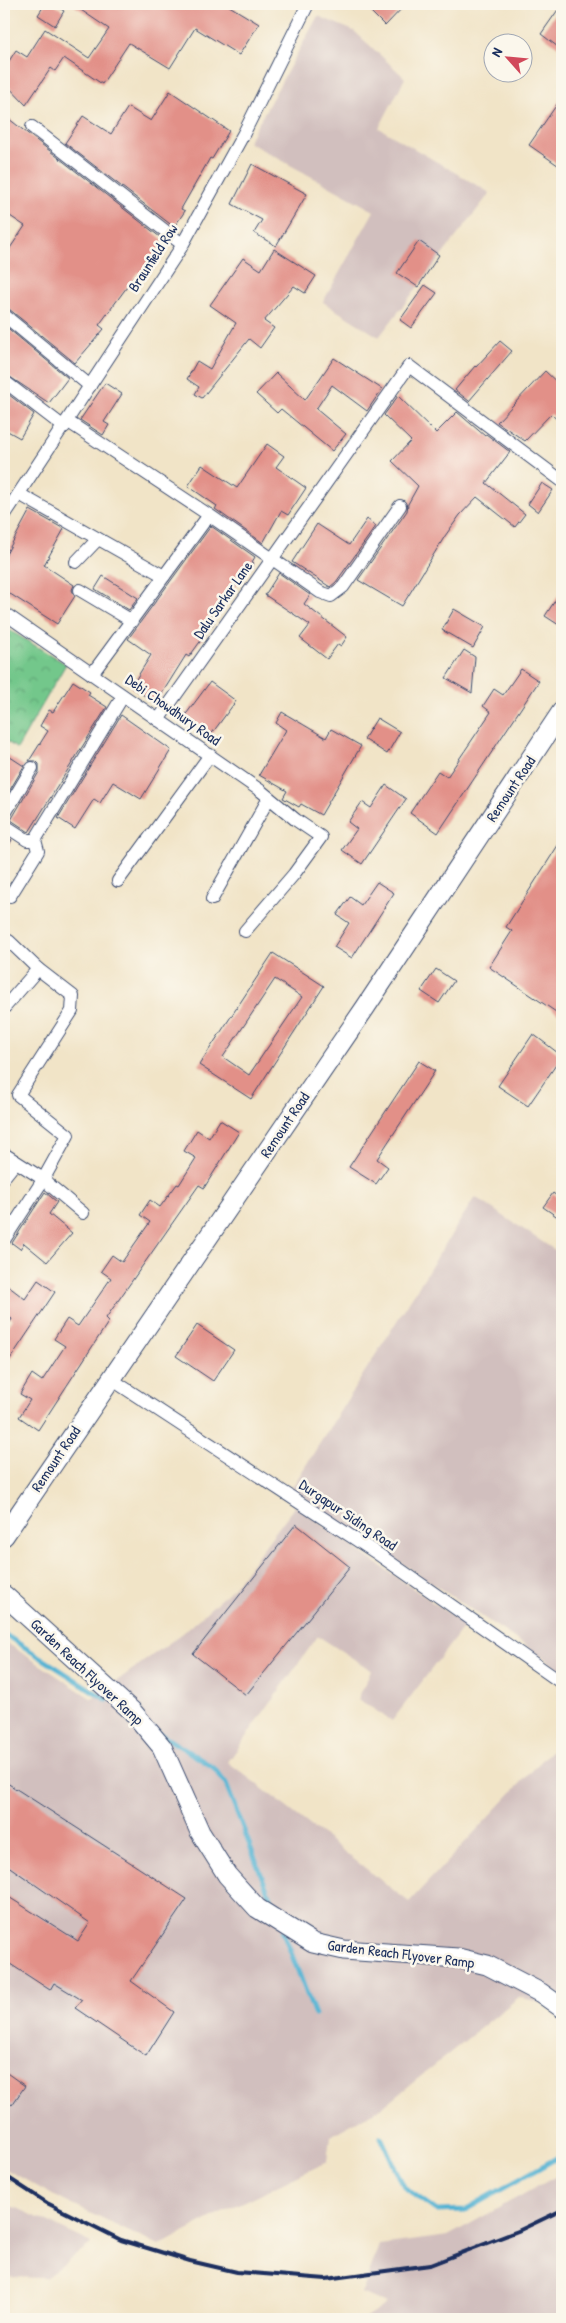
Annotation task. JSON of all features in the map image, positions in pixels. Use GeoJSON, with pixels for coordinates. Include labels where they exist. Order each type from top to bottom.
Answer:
{"type":"FeatureCollection","features":[{"type":"Feature","properties":{"kind":"street","name":"Braunfield Row"},"geometry":{"type":"LineString","coordinates":[[4,516],[182,244],[248,124],[308,4]]}},
{"type":"Feature","properties":{"kind":"street"},"geometry":{"type":"LineString","coordinates":[[32,127],[182,244]]}},
{"type":"Feature","properties":{"kind":"street"},"geometry":{"type":"LineString","coordinates":[[4,316],[90,386]]}},
{"type":"Feature","properties":{"kind":"street","name":"Dalu Sarkar Lane"},"geometry":{"type":"LineString","coordinates":[[158,720],[409,366],[562,480]]}},
{"type":"Feature","properties":{"kind":"street"},"geometry":{"type":"LineString","coordinates":[[4,381],[65,424],[209,515],[320,592],[331,596],[348,581],[400,506]]}},
{"type":"Feature","properties":{"kind":"street"},"geometry":{"type":"LineString","coordinates":[[19,494],[164,576]]}},
{"type":"Feature","properties":{"kind":"street"},"geometry":{"type":"LineString","coordinates":[[92,674],[209,515]]}},
{"type":"Feature","properties":{"kind":"street"},"geometry":{"type":"LineString","coordinates":[[76,562],[98,539]]}},
{"type":"Feature","properties":{"kind":"street"},"geometry":{"type":"LineString","coordinates":[[80,590],[132,620]]}},
{"type":"Feature","properties":{"kind":"street","name":"Debi Chowdhury Road"},"geometry":{"type":"LineString","coordinates":[[4,613],[210,755],[321,836],[294,874],[245,932]]}},
{"type":"Feature","properties":{"kind":"street"},"geometry":{"type":"LineString","coordinates":[[4,892],[10,896],[38,850],[35,840],[123,696]]}},
{"type":"Feature","properties":{"kind":"street","name":"Remount Road"},"geometry":{"type":"LineString","coordinates":[[4,1536],[365,1008],[562,711]]}},
{"type":"Feature","properties":{"kind":"street"},"geometry":{"type":"LineString","coordinates":[[118,881],[210,755]]}},
{"type":"Feature","properties":{"kind":"street"},"geometry":{"type":"LineString","coordinates":[[4,815],[32,768]]}},
{"type":"Feature","properties":{"kind":"street"},"geometry":{"type":"LineString","coordinates":[[212,899],[269,798]]}},
{"type":"Feature","properties":{"kind":"street"},"geometry":{"type":"LineString","coordinates":[[4,825],[28,840],[35,840]]}},
{"type":"Feature","properties":{"kind":"street"},"geometry":{"type":"LineString","coordinates":[[4,1240],[43,1180],[68,1135],[18,1095],[72,1011],[73,996],[38,969],[9,941]]}},
{"type":"Feature","properties":{"kind":"street"},"geometry":{"type":"LineString","coordinates":[[4,1008],[38,969]]}},
{"type":"Feature","properties":{"kind":"street"},"geometry":{"type":"LineString","coordinates":[[4,1154],[43,1180],[83,1213]]}},
{"type":"Feature","properties":{"kind":"street"},"geometry":{"type":"LineString","coordinates":[[4,1177],[16,1162]]}},
{"type":"Feature","properties":{"kind":"street","name":"Durgapur Siding Road"},"geometry":{"type":"LineString","coordinates":[[111,1379],[378,1554],[562,1683]]}},
{"type":"Feature","properties":{"kind":"street","name":"Garden Reach Flyover Ramp"},"geometry":{"type":"LineString","coordinates":[[7,1597],[132,1711],[162,1747],[200,1832],[227,1875],[257,1908],[313,1943],[344,1950],[448,1958],[487,1965],[541,1993],[562,2008]]}},
{"type":"Feature","properties":{"kind":"shaded area"},"geometry":{"type":"Polygon","coordinates":[[[318,16],[354,31],[405,78],[379,128],[490,193],[379,337],[323,302],[374,211],[248,142],[318,16]]]}},
{"type":"Feature","properties":{"kind":"shaded area"},"geometry":{"type":"Polygon","coordinates":[[[475,1197],[562,1255],[562,1670],[291,1489],[475,1197]]]}},
{"type":"Feature","properties":{"kind":"shaded area"},"geometry":{"type":"Polygon","coordinates":[[[295,1506],[465,1625],[392,1721],[358,1699],[371,1670],[318,1636],[228,1762],[409,1902],[562,1739],[562,2008],[519,1997],[384,2106],[330,2136],[327,2162],[216,2215],[159,2246],[58,2198],[4,2168],[4,1641],[92,1699],[183,1633],[233,1588],[295,1506]]]}},
{"type":"Feature","properties":{"kind":"shaded area"},"geometry":{"type":"Polygon","coordinates":[[[562,2173],[562,2319],[364,2319],[387,2304],[362,2293],[379,2245],[448,2236],[562,2173]]]}},
{"type":"Feature","properties":{"kind":"shaded area"},"geometry":{"type":"Polygon","coordinates":[[[15,2207],[92,2243],[45,2278],[4,2277],[4,2208],[15,2207]]]}},
{"type":"Feature","properties":{"kind":"green space"},"geometry":{"type":"Polygon","coordinates":[[[4,627],[66,664],[17,749],[4,739],[4,627]]]}},
{"type":"Feature","properties":{"kind":"building"},"geometry":{"type":"Polygon","coordinates":[[[45,4],[53,4],[64,11],[55,26],[38,15],[45,4]]]}},
{"type":"Feature","properties":{"kind":"building"},"geometry":{"type":"Polygon","coordinates":[[[72,4],[226,4],[259,24],[239,55],[195,28],[170,68],[129,43],[102,84],[64,58],[55,71],[51,68],[26,105],[4,82],[4,69],[16,50],[27,57],[45,29],[89,58],[109,29],[72,4]]]}},
{"type":"Feature","properties":{"kind":"building"},"geometry":{"type":"Polygon","coordinates":[[[363,4],[406,4],[385,26],[363,4]]]}},
{"type":"Feature","properties":{"kind":"building"},"geometry":{"type":"Polygon","coordinates":[[[562,4],[562,50],[541,34],[562,4]]]}},
{"type":"Feature","properties":{"kind":"building"},"geometry":{"type":"Polygon","coordinates":[[[170,91],[229,131],[212,159],[210,158],[181,209],[185,211],[174,227],[65,143],[83,116],[111,134],[128,107],[151,121],[170,91]]]}},
{"type":"Feature","properties":{"kind":"building"},"geometry":{"type":"Polygon","coordinates":[[[562,97],[562,168],[529,145],[562,97]]]}},
{"type":"Feature","properties":{"kind":"building"},"geometry":{"type":"Polygon","coordinates":[[[4,115],[165,241],[162,246],[164,247],[144,276],[138,272],[99,325],[104,329],[75,363],[9,309],[4,307],[4,257],[25,226],[4,212],[4,115]]]}},
{"type":"Feature","properties":{"kind":"building"},"geometry":{"type":"Polygon","coordinates":[[[252,164],[307,194],[276,246],[254,233],[262,220],[232,204],[252,164]]]}},
{"type":"Feature","properties":{"kind":"building"},"geometry":{"type":"Polygon","coordinates":[[[419,241],[439,255],[418,287],[397,273],[419,241]]]}},
{"type":"Feature","properties":{"kind":"building"},"geometry":{"type":"Polygon","coordinates":[[[274,249],[316,276],[305,293],[294,286],[264,321],[274,328],[260,348],[249,339],[202,398],[195,394],[199,387],[187,379],[197,361],[210,369],[236,323],[210,305],[243,258],[261,270],[274,249]]]}},
{"type":"Feature","properties":{"kind":"building"},"geometry":{"type":"Polygon","coordinates":[[[425,285],[437,293],[411,328],[400,320],[425,285]]]}},
{"type":"Feature","properties":{"kind":"building"},"geometry":{"type":"Polygon","coordinates":[[[4,325],[68,378],[49,403],[4,373],[4,325]]]}},
{"type":"Feature","properties":{"kind":"building"},"geometry":{"type":"Polygon","coordinates":[[[500,341],[512,351],[469,401],[455,390],[475,366],[500,341]]]}},
{"type":"Feature","properties":{"kind":"building"},"geometry":{"type":"Polygon","coordinates":[[[334,358],[382,389],[367,411],[332,385],[316,409],[346,434],[332,451],[281,409],[277,413],[256,394],[276,373],[305,400],[334,358]]]}},
{"type":"Feature","properties":{"kind":"building"},"geometry":{"type":"Polygon","coordinates":[[[545,371],[562,387],[562,424],[551,414],[525,441],[497,422],[545,371]]]}},
{"type":"Feature","properties":{"kind":"building"},"geometry":{"type":"Polygon","coordinates":[[[105,383],[122,394],[104,422],[109,425],[103,435],[80,420],[105,383]]]}},
{"type":"Feature","properties":{"kind":"building"},"geometry":{"type":"Polygon","coordinates":[[[4,391],[34,414],[20,438],[4,429],[4,391]]]}},
{"type":"Feature","properties":{"kind":"building"},"geometry":{"type":"Polygon","coordinates":[[[398,396],[436,433],[457,412],[485,436],[486,434],[510,452],[486,483],[525,514],[515,527],[477,497],[460,515],[445,536],[402,606],[358,580],[407,511],[408,504],[418,486],[392,461],[411,441],[384,415],[398,396]]]}},
{"type":"Feature","properties":{"kind":"building"},"geometry":{"type":"Polygon","coordinates":[[[267,444],[284,456],[276,467],[306,488],[288,515],[281,511],[263,543],[215,509],[217,506],[188,486],[202,465],[237,488],[267,444]]]}},
{"type":"Feature","properties":{"kind":"building"},"geometry":{"type":"Polygon","coordinates":[[[542,483],[553,490],[538,512],[528,504],[542,483]]]}},
{"type":"Feature","properties":{"kind":"building"},"geometry":{"type":"Polygon","coordinates":[[[30,510],[64,529],[44,565],[74,585],[72,590],[75,596],[57,624],[4,590],[4,558],[30,510]]]}},
{"type":"Feature","properties":{"kind":"building"},"geometry":{"type":"Polygon","coordinates":[[[367,519],[376,526],[336,582],[330,587],[292,562],[317,524],[349,545],[367,519]]]}},
{"type":"Feature","properties":{"kind":"building"},"geometry":{"type":"Polygon","coordinates":[[[211,526],[255,557],[252,562],[254,563],[210,617],[215,621],[189,657],[186,655],[156,703],[131,687],[151,655],[128,639],[211,526]]]}},
{"type":"Feature","properties":{"kind":"building"},"geometry":{"type":"Polygon","coordinates":[[[279,573],[310,595],[304,604],[347,637],[341,646],[338,644],[327,659],[300,638],[310,625],[265,595],[279,573]]]}},
{"type":"Feature","properties":{"kind":"building"},"geometry":{"type":"Polygon","coordinates":[[[103,576],[138,598],[129,610],[95,589],[103,576]]]}},
{"type":"Feature","properties":{"kind":"building"},"geometry":{"type":"Polygon","coordinates":[[[562,590],[562,627],[545,616],[562,590]]]}},
{"type":"Feature","properties":{"kind":"building"},"geometry":{"type":"Polygon","coordinates":[[[454,609],[485,627],[473,648],[442,630],[454,609]]]}},
{"type":"Feature","properties":{"kind":"building"},"geometry":{"type":"Polygon","coordinates":[[[464,650],[475,657],[472,693],[446,678],[464,650]]]}},
{"type":"Feature","properties":{"kind":"building"},"geometry":{"type":"Polygon","coordinates":[[[521,669],[539,681],[438,833],[410,813],[438,771],[447,777],[491,712],[483,706],[494,689],[503,695],[521,669]]]}},
{"type":"Feature","properties":{"kind":"building"},"geometry":{"type":"Polygon","coordinates":[[[73,681],[90,692],[88,695],[107,707],[29,832],[11,820],[39,772],[39,764],[36,761],[29,761],[48,731],[40,726],[49,710],[53,712],[73,681]]]}},
{"type":"Feature","properties":{"kind":"building"},"geometry":{"type":"Polygon","coordinates":[[[210,682],[236,701],[210,736],[184,717],[210,682]]]}},
{"type":"Feature","properties":{"kind":"building"},"geometry":{"type":"Polygon","coordinates":[[[282,712],[326,738],[331,729],[361,746],[321,815],[301,804],[299,807],[283,798],[287,791],[259,775],[286,730],[276,723],[282,712]]]}},
{"type":"Feature","properties":{"kind":"building"},"geometry":{"type":"Polygon","coordinates":[[[121,715],[171,750],[141,799],[113,782],[100,803],[94,799],[75,829],[58,818],[121,715]]]}},
{"type":"Feature","properties":{"kind":"building"},"geometry":{"type":"Polygon","coordinates":[[[377,718],[400,732],[387,754],[364,739],[377,718]]]}},
{"type":"Feature","properties":{"kind":"building"},"geometry":{"type":"Polygon","coordinates":[[[4,753],[24,766],[4,800],[4,753]]]}},
{"type":"Feature","properties":{"kind":"building"},"geometry":{"type":"Polygon","coordinates":[[[386,785],[406,799],[362,864],[342,850],[357,829],[348,822],[362,802],[371,808],[386,785]]]}},
{"type":"Feature","properties":{"kind":"building"},"geometry":{"type":"Polygon","coordinates":[[[4,835],[12,840],[4,853],[4,835]]]}},
{"type":"Feature","properties":{"kind":"building"},"geometry":{"type":"Polygon","coordinates":[[[562,839],[562,1016],[489,967],[512,931],[506,927],[562,839]]]}},
{"type":"Feature","properties":{"kind":"building"},"geometry":{"type":"Polygon","coordinates":[[[377,882],[394,893],[352,958],[334,947],[349,923],[337,915],[350,897],[361,905],[377,882]]]}},
{"type":"Feature","properties":{"kind":"building"},"geometry":{"type":"Polygon","coordinates":[[[273,953],[324,986],[251,1099],[199,1065],[273,953]],[[275,979],[223,1057],[249,1075],[302,997],[275,979]]]}},
{"type":"Feature","properties":{"kind":"building"},"geometry":{"type":"Polygon","coordinates":[[[436,969],[454,981],[439,1003],[421,991],[436,969]]]}},
{"type":"Feature","properties":{"kind":"building"},"geometry":{"type":"Polygon","coordinates":[[[533,1034],[562,1056],[528,1106],[498,1086],[533,1034]]]}},
{"type":"Feature","properties":{"kind":"building"},"geometry":{"type":"Polygon","coordinates":[[[419,1061],[435,1071],[377,1159],[388,1167],[376,1184],[349,1167],[419,1061]]]}},
{"type":"Feature","properties":{"kind":"building"},"geometry":{"type":"Polygon","coordinates":[[[220,1120],[239,1132],[204,1188],[199,1185],[106,1318],[109,1321],[38,1430],[19,1417],[30,1400],[20,1394],[32,1374],[42,1381],[65,1346],[54,1339],[67,1319],[78,1326],[111,1278],[101,1271],[112,1255],[122,1262],[150,1222],[140,1215],[150,1200],[160,1207],[177,1184],[179,1185],[196,1158],[184,1151],[197,1130],[209,1138],[220,1120]]]}},
{"type":"Feature","properties":{"kind":"building"},"geometry":{"type":"Polygon","coordinates":[[[45,1192],[57,1202],[49,1214],[72,1233],[47,1262],[24,1243],[20,1249],[12,1243],[45,1192]]]}},
{"type":"Feature","properties":{"kind":"building"},"geometry":{"type":"Polygon","coordinates":[[[553,1193],[562,1200],[562,1220],[543,1207],[553,1193]]]}},
{"type":"Feature","properties":{"kind":"building"},"geometry":{"type":"Polygon","coordinates":[[[38,1280],[55,1292],[4,1368],[4,1331],[12,1319],[4,1313],[4,1283],[25,1299],[38,1280]]]}},
{"type":"Feature","properties":{"kind":"building"},"geometry":{"type":"Polygon","coordinates":[[[197,1325],[234,1350],[213,1381],[176,1356],[197,1325]]]}},
{"type":"Feature","properties":{"kind":"building"},"geometry":{"type":"Polygon","coordinates":[[[296,1524],[350,1567],[246,1695],[193,1654],[296,1524]]]}},
{"type":"Feature","properties":{"kind":"building"},"geometry":{"type":"Polygon","coordinates":[[[4,1781],[187,1899],[131,1981],[174,2012],[146,2056],[75,2008],[82,2000],[54,1983],[50,1990],[4,1960],[4,1894],[78,1941],[90,1923],[4,1863],[4,1781]]]}},
{"type":"Feature","properties":{"kind":"building"},"geometry":{"type":"Polygon","coordinates":[[[4,2071],[25,2086],[12,2105],[4,2099],[4,2071]]]}},
{"type":"Feature","properties":{"kind":"waterway"},"geometry":{"type":"LineString","coordinates":[[4,1634],[107,1700]]}},
{"type":"Feature","properties":{"kind":"waterway"},"geometry":{"type":"LineString","coordinates":[[160,1734],[213,1767],[226,1784],[276,1913]]}},
{"type":"Feature","properties":{"kind":"waterway"},"geometry":{"type":"LineString","coordinates":[[283,1932],[315,2015]]}},
{"type":"Feature","properties":{"kind":"waterway"},"geometry":{"type":"LineString","coordinates":[[381,2137],[404,2187],[437,2211],[465,2210],[562,2155]]}},
{"type":"Feature","properties":{"kind":"railway"},"geometry":{"type":"LineString","coordinates":[[4,2175],[47,2203],[121,2240],[190,2261],[237,2272],[326,2279],[430,2265],[518,2231],[562,2210]]}}]}
